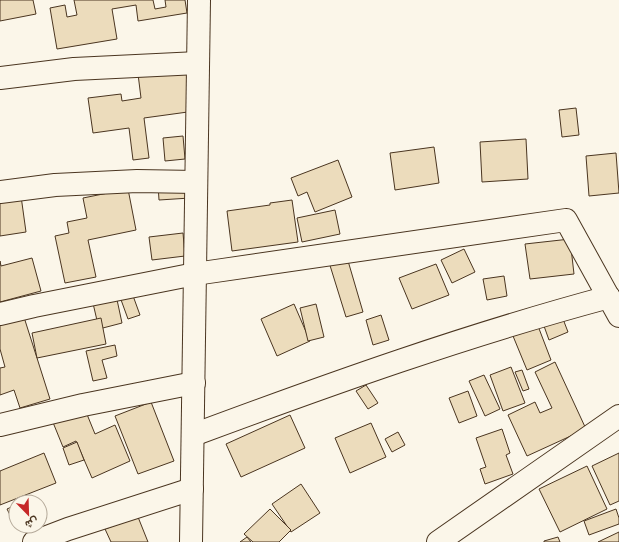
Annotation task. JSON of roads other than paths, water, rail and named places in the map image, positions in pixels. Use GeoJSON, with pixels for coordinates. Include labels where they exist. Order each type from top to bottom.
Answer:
{"type":"FeatureCollection","features":[{"type":"Feature","properties":{"kind":"street"},"geometry":{"type":"LineString","coordinates":[[191,542],[199,0]]}},
{"type":"Feature","properties":{"kind":"street"},"geometry":{"type":"LineString","coordinates":[[0,78],[74,69],[198,63]]}},
{"type":"Feature","properties":{"kind":"street"},"geometry":{"type":"LineString","coordinates":[[0,192],[63,184],[137,181],[196,182]]}},
{"type":"Feature","properties":{"kind":"street"},"geometry":{"type":"LineString","coordinates":[[0,314],[195,274],[566,220],[619,316]]}},
{"type":"Feature","properties":{"kind":"street"},"geometry":{"type":"LineString","coordinates":[[193,435],[313,390],[418,354],[535,317],[609,297]]}},
{"type":"Feature","properties":{"kind":"street"},"geometry":{"type":"LineString","coordinates":[[0,425],[83,405],[194,383]]}},
{"type":"Feature","properties":{"kind":"street"},"geometry":{"type":"LineString","coordinates":[[438,542],[619,416]]}},
{"type":"Feature","properties":{"kind":"street"},"geometry":{"type":"LineString","coordinates":[[34,542],[68,529],[192,489]]}}]}
